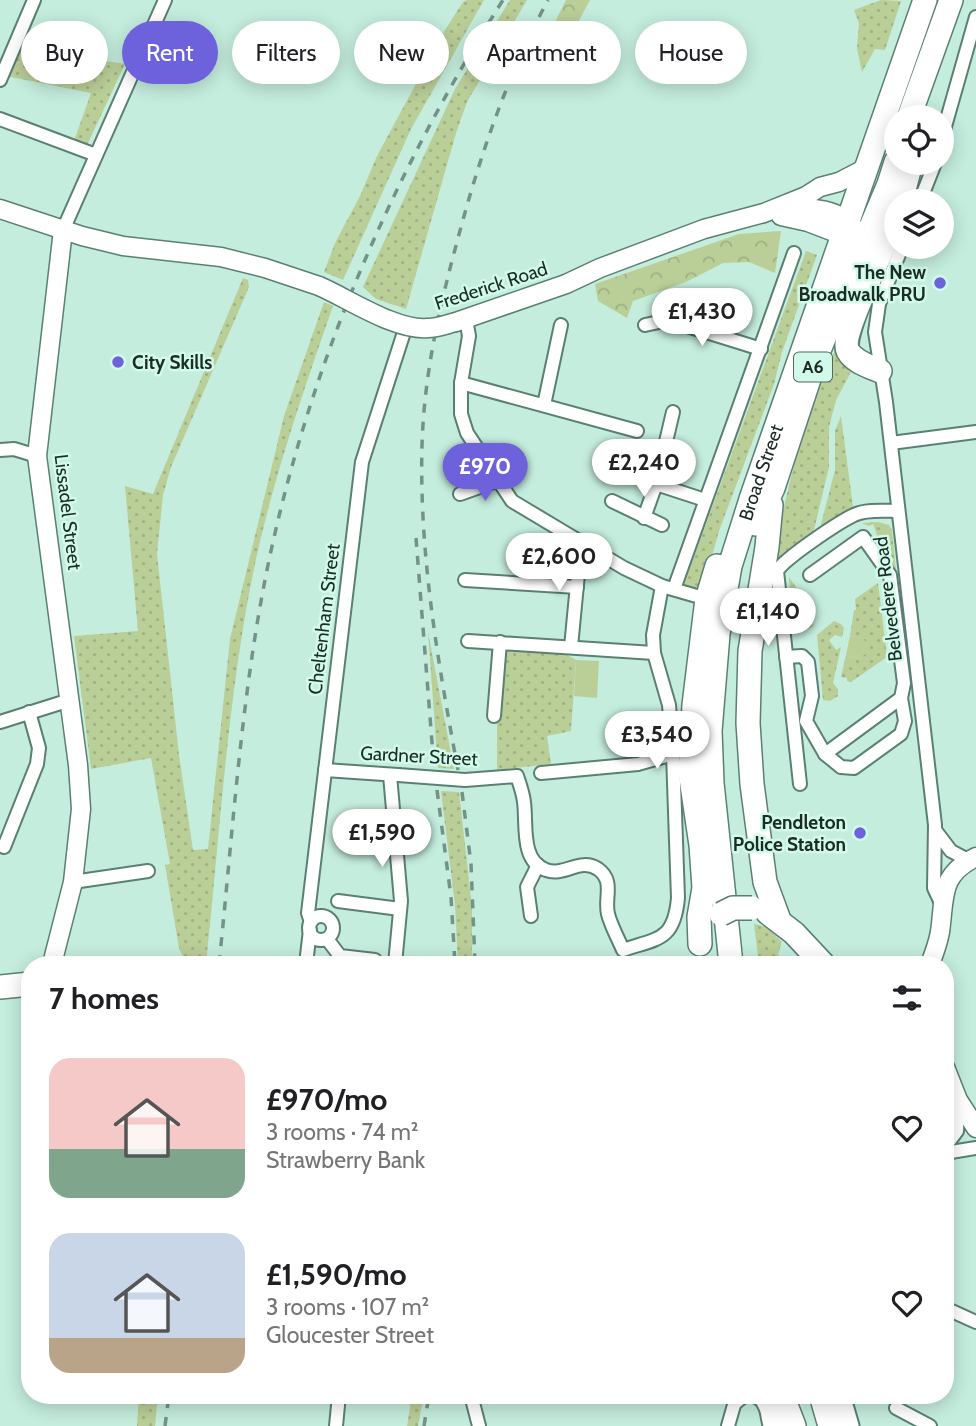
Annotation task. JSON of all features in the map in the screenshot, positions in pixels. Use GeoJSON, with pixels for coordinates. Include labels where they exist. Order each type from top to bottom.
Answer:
{"type":"FeatureCollection","features":[{"type":"Feature","properties":{"kind":"highway","name":"Broad Street"},"geometry":{"type":"LineString","coordinates":[[730,956],[709,731],[720,620],[730,566],[817,355],[857,232],[866,167],[925,0]]}},
{"type":"Feature","properties":{"kind":"highway"},"geometry":{"type":"LineString","coordinates":[[914,105],[951,0]]}},
{"type":"Feature","properties":{"kind":"highway","name":"Broad Street"},"geometry":{"type":"LineString","coordinates":[[746,956],[729,833],[725,732],[733,638],[746,566],[762,492],[857,232],[889,184],[892,175]]}},
{"type":"Feature","properties":{"kind":"highway"},"geometry":{"type":"LineString","coordinates":[[880,371],[856,360],[848,352],[846,345],[850,325],[884,247]]}},
{"type":"Feature","properties":{"kind":"highway"},"geometry":{"type":"LineString","coordinates":[[817,355],[842,321],[854,296],[873,273]]}},
{"type":"Feature","properties":{"kind":"highway"},"geometry":{"type":"LineString","coordinates":[[696,954],[703,877],[690,771],[694,705],[708,599],[723,548],[762,492]]}},
{"type":"Feature","properties":{"kind":"highway"},"geometry":{"type":"LineString","coordinates":[[762,492],[767,547],[750,651],[748,723],[752,784],[765,882],[779,920]]}},
{"type":"Feature","properties":{"kind":"highway"},"geometry":{"type":"LineString","coordinates":[[696,954],[708,926],[721,914],[733,908],[752,908],[779,920],[818,956]]}},
{"type":"Feature","properties":{"kind":"highway"},"geometry":{"type":"LineString","coordinates":[[0,987],[21,985]]}},
{"type":"Feature","properties":{"kind":"highway"},"geometry":{"type":"LineString","coordinates":[[785,1404],[794,1426]]}},
{"type":"Feature","properties":{"kind":"highway"},"geometry":{"type":"LineString","coordinates":[[809,1404],[815,1426]]}},
{"type":"Feature","properties":{"kind":"highway"},"geometry":{"type":"LineString","coordinates":[[824,1404],[830,1426]]}},
{"type":"Feature","properties":{"kind":"main road","name":"Frederick Road"},"geometry":{"type":"LineString","coordinates":[[0,209],[123,246],[222,257],[254,265],[319,286],[385,318],[404,333],[461,321],[566,284],[600,268],[704,229],[764,213],[806,196],[820,187],[839,182],[866,167]]}},
{"type":"Feature","properties":{"kind":"main road"},"geometry":{"type":"LineString","coordinates":[[764,213],[816,208],[857,232]]}},
{"type":"Feature","properties":{"kind":"main road","name":"Lissadel Street"},"geometry":{"type":"LineString","coordinates":[[54,956],[73,882],[81,809],[70,700],[37,456],[63,230]]}},
{"type":"Feature","properties":{"kind":"main road"},"geometry":{"type":"LineString","coordinates":[[942,906],[948,879],[972,859]]}},
{"type":"Feature","properties":{"kind":"main road","name":"Belvedere Road"},"geometry":{"type":"LineString","coordinates":[[936,956],[942,906]]}},
{"type":"Feature","properties":{"kind":"main road"},"geometry":{"type":"LineString","coordinates":[[954,1090],[976,1128]]}},
{"type":"Feature","properties":{"kind":"main road"},"geometry":{"type":"LineString","coordinates":[[769,1404],[772,1423]]}},
{"type":"Feature","properties":{"kind":"main road"},"geometry":{"type":"LineString","coordinates":[[843,1404],[849,1426]]}},
{"type":"Feature","properties":{"kind":"street"},"geometry":{"type":"LineString","coordinates":[[0,80],[34,0]]}},
{"type":"Feature","properties":{"kind":"street","name":"Lissadel Street"},"geometry":{"type":"LineString","coordinates":[[63,230],[165,0]]}},
{"type":"Feature","properties":{"kind":"street"},"geometry":{"type":"LineString","coordinates":[[952,105],[973,37],[976,17]]}},
{"type":"Feature","properties":{"kind":"street"},"geometry":{"type":"LineString","coordinates":[[0,119],[96,155]]}},
{"type":"Feature","properties":{"kind":"street"},"geometry":{"type":"LineString","coordinates":[[530,916],[527,887],[538,865],[544,870],[555,872],[583,864],[598,869],[607,880],[609,917],[623,950],[664,935],[676,919],[678,898],[673,754],[669,705],[654,653],[653,635],[668,587],[705,500],[794,253]]}},
{"type":"Feature","properties":{"kind":"street","name":"Belvedere Road"},"geometry":{"type":"LineString","coordinates":[[898,259],[876,319],[876,349],[891,443],[935,830],[934,888],[942,906]]}},
{"type":"Feature","properties":{"kind":"street"},"geometry":{"type":"LineString","coordinates":[[645,325],[668,320],[761,349]]}},
{"type":"Feature","properties":{"kind":"street"},"geometry":{"type":"LineString","coordinates":[[461,321],[468,336],[461,383],[461,414],[467,433],[512,501],[624,568],[668,587],[708,599]]}},
{"type":"Feature","properties":{"kind":"street"},"geometry":{"type":"LineString","coordinates":[[544,405],[561,325]]}},
{"type":"Feature","properties":{"kind":"street","name":"Cheltenham Street"},"geometry":{"type":"LineString","coordinates":[[307,956],[310,926],[308,913],[362,462],[404,333]]}},
{"type":"Feature","properties":{"kind":"street"},"geometry":{"type":"LineString","coordinates":[[461,383],[637,431]]}},
{"type":"Feature","properties":{"kind":"street"},"geometry":{"type":"LineString","coordinates":[[644,518],[656,484],[673,412]]}},
{"type":"Feature","properties":{"kind":"street"},"geometry":{"type":"LineString","coordinates":[[891,443],[976,432]]}},
{"type":"Feature","properties":{"kind":"street"},"geometry":{"type":"LineString","coordinates":[[0,450],[14,449],[37,456]]}},
{"type":"Feature","properties":{"kind":"street"},"geometry":{"type":"LineString","coordinates":[[460,494],[499,480]]}},
{"type":"Feature","properties":{"kind":"street"},"geometry":{"type":"LineString","coordinates":[[656,484],[705,500]]}},
{"type":"Feature","properties":{"kind":"street"},"geometry":{"type":"LineString","coordinates":[[612,501],[662,525]]}},
{"type":"Feature","properties":{"kind":"street"},"geometry":{"type":"LineString","coordinates":[[800,784],[777,579],[781,566],[855,514],[898,511]]}},
{"type":"Feature","properties":{"kind":"street"},"geometry":{"type":"LineString","coordinates":[[786,657],[802,656],[808,662],[811,696],[806,721],[825,754],[841,768],[854,768],[901,734],[905,721],[901,698],[904,683],[891,575],[863,537],[810,575]]}},
{"type":"Feature","properties":{"kind":"street"},"geometry":{"type":"LineString","coordinates":[[571,647],[581,543]]}},
{"type":"Feature","properties":{"kind":"street"},"geometry":{"type":"LineString","coordinates":[[465,580],[577,587]]}},
{"type":"Feature","properties":{"kind":"street"},"geometry":{"type":"LineString","coordinates":[[468,641],[654,653]]}},
{"type":"Feature","properties":{"kind":"street"},"geometry":{"type":"LineString","coordinates":[[494,716],[500,642]]}},
{"type":"Feature","properties":{"kind":"street"},"geometry":{"type":"LineString","coordinates":[[825,754],[901,698]]}},
{"type":"Feature","properties":{"kind":"street"},"geometry":{"type":"LineString","coordinates":[[0,722],[70,700]]}},
{"type":"Feature","properties":{"kind":"street"},"geometry":{"type":"LineString","coordinates":[[4,847],[37,764],[39,748],[29,712]]}},
{"type":"Feature","properties":{"kind":"street"},"geometry":{"type":"LineString","coordinates":[[541,774],[559,766],[638,764],[673,754]]}},
{"type":"Feature","properties":{"kind":"street","name":"Gardner Street"},"geometry":{"type":"LineString","coordinates":[[325,769],[465,780],[517,776],[524,799],[528,852],[538,865]]}},
{"type":"Feature","properties":{"kind":"street"},"geometry":{"type":"LineString","coordinates":[[394,775],[400,909],[396,956]]}},
{"type":"Feature","properties":{"kind":"street"},"geometry":{"type":"LineString","coordinates":[[935,830],[951,851],[972,859]]}},
{"type":"Feature","properties":{"kind":"street"},"geometry":{"type":"LineString","coordinates":[[73,882],[148,871]]}},
{"type":"Feature","properties":{"kind":"street"},"geometry":{"type":"LineString","coordinates":[[338,901],[400,909]]}},
{"type":"Feature","properties":{"kind":"street"},"geometry":{"type":"LineString","coordinates":[[319,916],[329,919],[334,928],[327,939],[316,939],[310,926],[319,916]]}},
{"type":"Feature","properties":{"kind":"street"},"geometry":{"type":"LineString","coordinates":[[327,939],[340,956]]}},
{"type":"Feature","properties":{"kind":"street"},"geometry":{"type":"LineString","coordinates":[[954,1135],[957,1131],[958,1100]]}},
{"type":"Feature","properties":{"kind":"street"},"geometry":{"type":"LineString","coordinates":[[954,1152],[976,1148]]}},
{"type":"Feature","properties":{"kind":"street"},"geometry":{"type":"LineString","coordinates":[[954,1312],[976,1322]]}},
{"type":"Feature","properties":{"kind":"street"},"geometry":{"type":"LineString","coordinates":[[335,1426],[338,1404]]}},
{"type":"Feature","properties":{"kind":"street"},"geometry":{"type":"LineString","coordinates":[[474,1404],[480,1426]]}},
{"type":"Feature","properties":{"kind":"street"},"geometry":{"type":"LineString","coordinates":[[728,1426],[735,1404]]}},
{"type":"Feature","properties":{"kind":"street"},"geometry":{"type":"LineString","coordinates":[[763,1404],[772,1423]]}},
{"type":"Feature","properties":{"kind":"street"},"geometry":{"type":"LineString","coordinates":[[896,1408],[930,1426]]}},
{"type":"Feature","properties":{"kind":"green space"},"geometry":{"type":"Polygon","coordinates":[[[484,0],[472,21],[463,21],[463,37],[449,62],[449,24],[463,2],[484,0]]]}},
{"type":"Feature","properties":{"kind":"green space"},"geometry":{"type":"Polygon","coordinates":[[[510,0],[527,0],[515,21],[497,21],[510,0]]]}},
{"type":"Feature","properties":{"kind":"green space"},"geometry":{"type":"Polygon","coordinates":[[[566,0],[590,0],[579,21],[556,21],[566,0]]]}},
{"type":"Feature","properties":{"kind":"green space"},"geometry":{"type":"Polygon","coordinates":[[[881,0],[901,1],[885,50],[875,49],[862,72],[857,49],[859,23],[854,10],[881,0]]]}},
{"type":"Feature","properties":{"kind":"green space"},"geometry":{"type":"Polygon","coordinates":[[[20,44],[21,44],[21,79],[6,76],[20,44]]]}},
{"type":"Feature","properties":{"kind":"green space"},"geometry":{"type":"Polygon","coordinates":[[[108,61],[122,64],[122,70],[87,145],[74,141],[91,93],[46,84],[108,84],[108,61]]]}},
{"type":"Feature","properties":{"kind":"green space"},"geometry":{"type":"Polygon","coordinates":[[[463,76],[463,84],[478,84],[467,102],[456,133],[406,309],[376,299],[363,287],[463,76]]]}},
{"type":"Feature","properties":{"kind":"green space"},"geometry":{"type":"Polygon","coordinates":[[[416,84],[436,84],[411,129],[343,280],[324,272],[377,156],[416,84]]]}},
{"type":"Feature","properties":{"kind":"green space"},"geometry":{"type":"Polygon","coordinates":[[[781,231],[775,273],[749,262],[723,263],[686,282],[633,301],[627,318],[598,301],[595,284],[739,234],[781,231]]]}},
{"type":"Feature","properties":{"kind":"green space"},"geometry":{"type":"Polygon","coordinates":[[[806,251],[817,255],[782,352],[774,384],[719,531],[705,581],[696,588],[683,587],[806,251]]]}},
{"type":"Feature","properties":{"kind":"green space"},"geometry":{"type":"Polygon","coordinates":[[[243,278],[248,280],[249,287],[171,467],[163,495],[157,554],[179,755],[193,850],[208,849],[230,639],[284,416],[324,302],[333,306],[281,463],[246,609],[232,710],[207,956],[182,956],[179,948],[165,865],[170,864],[151,758],[91,769],[74,636],[138,631],[125,486],[153,494],[243,278]]]}},
{"type":"Feature","properties":{"kind":"green space"},"geometry":{"type":"Polygon","coordinates":[[[839,340],[846,359],[843,364],[851,372],[836,400],[829,427],[829,467],[812,538],[772,567],[774,548],[802,432],[839,340]]]}},
{"type":"Feature","properties":{"kind":"green space"},"geometry":{"type":"Polygon","coordinates":[[[841,416],[853,507],[819,532],[835,470],[835,431],[841,416]]]}},
{"type":"Feature","properties":{"kind":"green space"},"geometry":{"type":"Polygon","coordinates":[[[878,522],[889,525],[892,530],[896,570],[892,571],[888,565],[894,560],[883,543],[876,547],[871,540],[877,535],[873,524],[869,526],[862,523],[878,522]]]}},
{"type":"Feature","properties":{"kind":"green space"},"geometry":{"type":"Polygon","coordinates":[[[789,577],[802,596],[796,601],[814,626],[805,630],[798,629],[792,623],[789,577]]]}},
{"type":"Feature","properties":{"kind":"green space"},"geometry":{"type":"Polygon","coordinates":[[[878,583],[887,657],[851,682],[847,681],[847,678],[841,677],[846,655],[858,658],[863,638],[850,636],[856,610],[855,599],[878,583]]]}},
{"type":"Feature","properties":{"kind":"green space"},"geometry":{"type":"Polygon","coordinates":[[[834,621],[844,628],[842,637],[835,635],[829,640],[836,650],[841,647],[833,683],[838,689],[838,696],[830,701],[823,700],[817,635],[834,621]]]}},
{"type":"Feature","properties":{"kind":"green space"},"geometry":{"type":"Polygon","coordinates":[[[428,632],[454,769],[438,768],[428,632]]]}},
{"type":"Feature","properties":{"kind":"green space"},"geometry":{"type":"Polygon","coordinates":[[[850,636],[863,638],[868,645],[866,654],[858,658],[846,655],[850,636]]]}},
{"type":"Feature","properties":{"kind":"green space"},"geometry":{"type":"Polygon","coordinates":[[[504,649],[561,651],[576,660],[571,731],[547,736],[551,764],[497,770],[497,716],[504,649]]]}},
{"type":"Feature","properties":{"kind":"green space"},"geometry":{"type":"Polygon","coordinates":[[[576,660],[599,661],[597,698],[574,696],[576,660]]]}},
{"type":"Feature","properties":{"kind":"green space"},"geometry":{"type":"Polygon","coordinates":[[[441,791],[459,792],[472,907],[472,956],[458,956],[455,905],[441,791]]]}},
{"type":"Feature","properties":{"kind":"green space"},"geometry":{"type":"Polygon","coordinates":[[[754,924],[767,927],[782,942],[779,956],[758,956],[754,924]]]}},
{"type":"Feature","properties":{"kind":"green space"},"geometry":{"type":"Polygon","coordinates":[[[138,1404],[157,1404],[155,1426],[137,1426],[138,1404]]]}},
{"type":"Feature","properties":{"kind":"green space"},"geometry":{"type":"Polygon","coordinates":[[[411,1404],[422,1404],[418,1426],[407,1426],[411,1404]]]}},
{"type":"Feature","properties":{"kind":"railway"},"geometry":{"type":"LineString","coordinates":[[220,956],[239,764],[259,614],[286,490],[307,416],[332,343],[391,202],[463,66],[503,0]]}},
{"type":"Feature","properties":{"kind":"railway"},"geometry":{"type":"LineString","coordinates":[[458,770],[437,649],[427,568],[422,486],[426,393],[444,292],[475,179],[507,88],[548,0]]}},
{"type":"Feature","properties":{"kind":"railway"},"geometry":{"type":"LineString","coordinates":[[416,538],[434,768]]}},
{"type":"Feature","properties":{"kind":"railway"},"geometry":{"type":"LineString","coordinates":[[437,790],[451,897],[455,956]]}},
{"type":"Feature","properties":{"kind":"railway"},"geometry":{"type":"LineString","coordinates":[[462,792],[471,864],[475,956]]}},
{"type":"Feature","properties":{"kind":"railway"},"geometry":{"type":"LineString","coordinates":[[165,1426],[168,1404]]}},
{"type":"Feature","properties":{"kind":"railway"},"geometry":{"type":"LineString","coordinates":[[424,1426],[428,1404]]}},
{"type":"Feature","properties":{"kind":"place","name":"The New Broadwalk PRU"},"geometry":{"type":"Point","coordinates":[940,283]}},
{"type":"Feature","properties":{"kind":"place","name":"City Skills"},"geometry":{"type":"Point","coordinates":[118,362]}},
{"type":"Feature","properties":{"kind":"place","name":"Pendleton Police Station"},"geometry":{"type":"Point","coordinates":[860,833]}}]}
